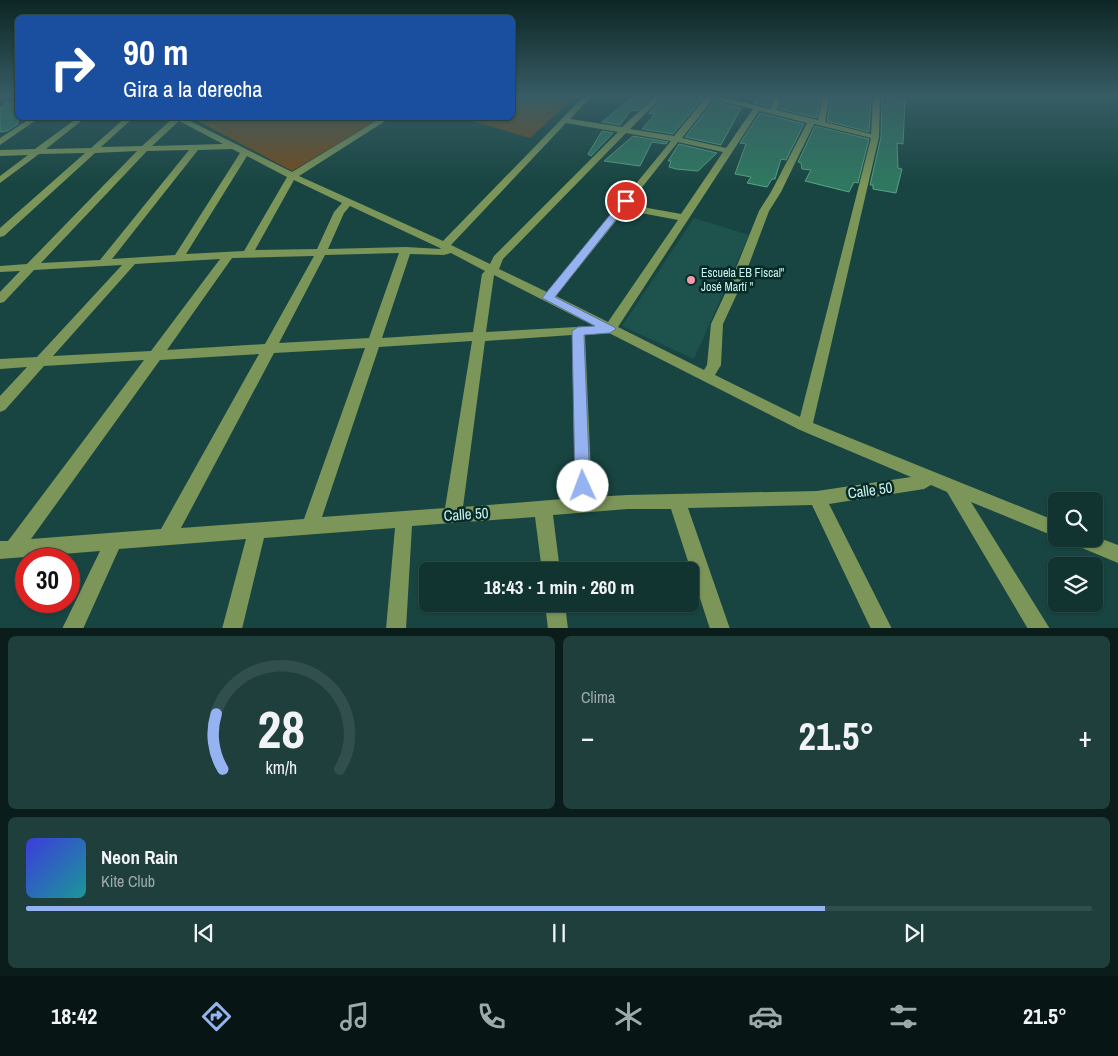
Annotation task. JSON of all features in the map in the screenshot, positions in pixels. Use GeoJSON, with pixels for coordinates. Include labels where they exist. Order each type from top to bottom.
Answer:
{"type":"FeatureCollection","features":[{"type":"Feature","properties":{"kind":"street"},"geometry":{"type":"LineString","coordinates":[[0,142],[24,125]]}},
{"type":"Feature","properties":{"kind":"street"},"geometry":{"type":"LineString","coordinates":[[0,180],[71,125]]}},
{"type":"Feature","properties":{"kind":"street"},"geometry":{"type":"LineString","coordinates":[[0,234],[90,150],[120,125]]}},
{"type":"Feature","properties":{"kind":"street"},"geometry":{"type":"LineString","coordinates":[[0,299],[144,149],[172,125]]}},
{"type":"Feature","properties":{"kind":"street"},"geometry":{"type":"LineString","coordinates":[[194,125],[292,176],[493,270],[805,426],[1048,526]]}},
{"type":"Feature","properties":{"kind":"street"},"geometry":{"type":"LineString","coordinates":[[248,254],[292,176],[374,125]]}},
{"type":"Feature","properties":{"kind":"street"},"geometry":{"type":"LineString","coordinates":[[447,248],[559,125]]}},
{"type":"Feature","properties":{"kind":"street"},"geometry":{"type":"LineString","coordinates":[[596,125],[676,139],[729,151]]}},
{"type":"Feature","properties":{"kind":"street"},"geometry":{"type":"LineString","coordinates":[[453,514],[488,274],[493,270],[498,258],[629,125]]}},
{"type":"Feature","properties":{"kind":"street"},"geometry":{"type":"LineString","coordinates":[[548,298],[687,125]]}},
{"type":"Feature","properties":{"kind":"street"},"geometry":{"type":"LineString","coordinates":[[610,329],[746,125]]}},
{"type":"Feature","properties":{"kind":"street"},"geometry":{"type":"LineString","coordinates":[[708,378],[714,365],[717,324],[736,283],[764,211],[815,125]]}},
{"type":"Feature","properties":{"kind":"street"},"geometry":{"type":"LineString","coordinates":[[830,125],[875,137]]}},
{"type":"Feature","properties":{"kind":"street"},"geometry":{"type":"LineString","coordinates":[[805,426],[875,137],[876,125]]}},
{"type":"Feature","properties":{"kind":"street"},"geometry":{"type":"LineString","coordinates":[[0,154],[232,146]]}},
{"type":"Feature","properties":{"kind":"street"},"geometry":{"type":"LineString","coordinates":[[102,264],[196,147]]}},
{"type":"Feature","properties":{"kind":"street"},"geometry":{"type":"LineString","coordinates":[[178,259],[245,152]]}},
{"type":"Feature","properties":{"kind":"street"},"geometry":{"type":"LineString","coordinates":[[626,201],[645,211],[684,218]]}},
{"type":"Feature","properties":{"kind":"street"},"geometry":{"type":"LineString","coordinates":[[166,538],[320,253],[339,212],[348,202]]}},
{"type":"Feature","properties":{"kind":"street"},"geometry":{"type":"LineString","coordinates":[[0,269],[248,254],[406,250],[450,252],[447,248]]}},
{"type":"Feature","properties":{"kind":"street"},"geometry":{"type":"LineString","coordinates":[[310,526],[406,250]]}},
{"type":"Feature","properties":{"kind":"street"},"geometry":{"type":"LineString","coordinates":[[6,550],[156,355],[229,255]]}},
{"type":"Feature","properties":{"kind":"street"},"geometry":{"type":"LineString","coordinates":[[0,406],[131,262]]}},
{"type":"Feature","properties":{"kind":"street"},"geometry":{"type":"LineString","coordinates":[[0,364],[480,338],[610,329]]}},
{"type":"Feature","properties":{"kind":"street"},"geometry":{"type":"LineString","coordinates":[[578,331],[584,505]]}},
{"type":"Feature","properties":{"kind":"street","name":"Calle 50"},"geometry":{"type":"LineString","coordinates":[[6,550],[584,505],[817,498],[924,482],[928,476]]}},
{"type":"Feature","properties":{"kind":"street"},"geometry":{"type":"LineString","coordinates":[[953,487],[1023,605],[1040,628]]}},
{"type":"Feature","properties":{"kind":"street"},"geometry":{"type":"LineString","coordinates":[[817,498],[882,628]]}},
{"type":"Feature","properties":{"kind":"street"},"geometry":{"type":"LineString","coordinates":[[677,501],[720,628]]}},
{"type":"Feature","properties":{"kind":"street"},"geometry":{"type":"LineString","coordinates":[[543,508],[550,562]]}},
{"type":"Feature","properties":{"kind":"street"},"geometry":{"type":"LineString","coordinates":[[396,628],[404,519]]}},
{"type":"Feature","properties":{"kind":"street"},"geometry":{"type":"LineString","coordinates":[[232,628],[257,530]]}},
{"type":"Feature","properties":{"kind":"street"},"geometry":{"type":"LineString","coordinates":[[72,628],[114,541]]}},
{"type":"Feature","properties":{"kind":"street"},"geometry":{"type":"LineString","coordinates":[[1101,547],[1118,554]]}},
{"type":"Feature","properties":{"kind":"street"},"geometry":{"type":"LineString","coordinates":[[556,612],[558,628]]}},
{"type":"Feature","properties":{"kind":"shaded area"},"geometry":{"type":"Polygon","coordinates":[[[206,125],[369,125],[292,171],[206,125]]]}},
{"type":"Feature","properties":{"kind":"shaded area"},"geometry":{"type":"Polygon","coordinates":[[[487,125],[544,125],[530,138],[487,125]]]}},
{"type":"Feature","properties":{"kind":"shaded area","name":"Escuela EB Fiscal\" José Martí \""},"geometry":{"type":"Polygon","coordinates":[[[694,218],[749,235],[694,359],[622,326],[694,218]]]}},
{"type":"Feature","properties":{"kind":"building"},"geometry":{"type":"Polygon","coordinates":[[[0,125],[16,125],[7,131],[0,132],[0,125]]]}},
{"type":"Feature","properties":{"kind":"building"},"geometry":{"type":"Polygon","coordinates":[[[645,125],[680,125],[673,134],[642,129],[645,125]]]}},
{"type":"Feature","properties":{"kind":"building"},"geometry":{"type":"Polygon","coordinates":[[[694,125],[732,125],[721,145],[685,137],[694,125]]]}},
{"type":"Feature","properties":{"kind":"building"},"geometry":{"type":"Polygon","coordinates":[[[752,125],[803,125],[786,160],[781,159],[775,179],[772,179],[767,187],[747,183],[751,177],[735,174],[746,144],[740,143],[752,125]]]}},
{"type":"Feature","properties":{"kind":"building"},"geometry":{"type":"Polygon","coordinates":[[[843,125],[869,125],[869,132],[843,125]]]}},
{"type":"Feature","properties":{"kind":"building"},"geometry":{"type":"Polygon","coordinates":[[[881,125],[904,125],[903,144],[897,143],[898,168],[902,169],[896,193],[873,189],[873,185],[870,185],[881,137],[881,125]]]}},
{"type":"Feature","properties":{"kind":"building"},"geometry":{"type":"Polygon","coordinates":[[[815,126],[869,139],[858,183],[854,182],[849,192],[805,181],[811,170],[802,169],[801,163],[798,162],[815,126]]]}},
{"type":"Feature","properties":{"kind":"building"},"geometry":{"type":"Polygon","coordinates":[[[602,131],[613,133],[591,156],[588,154],[602,131]]]}},
{"type":"Feature","properties":{"kind":"building"},"geometry":{"type":"Polygon","coordinates":[[[633,136],[668,142],[666,144],[652,142],[640,166],[604,161],[633,136]]]}},
{"type":"Feature","properties":{"kind":"building"},"geometry":{"type":"Polygon","coordinates":[[[679,144],[717,153],[698,171],[669,167],[671,161],[668,161],[679,144]]]}},
{"type":"Feature","properties":{"kind":"place","name":"Escuela EB Fiscal\" José Martí \""},"geometry":{"type":"Point","coordinates":[691,280]}},
{"type":"Feature","properties":{"kind":"route"},"geometry":{"type":"LineString","coordinates":[[583,486],[578,331],[610,329],[548,298],[626,201]]}}]}
